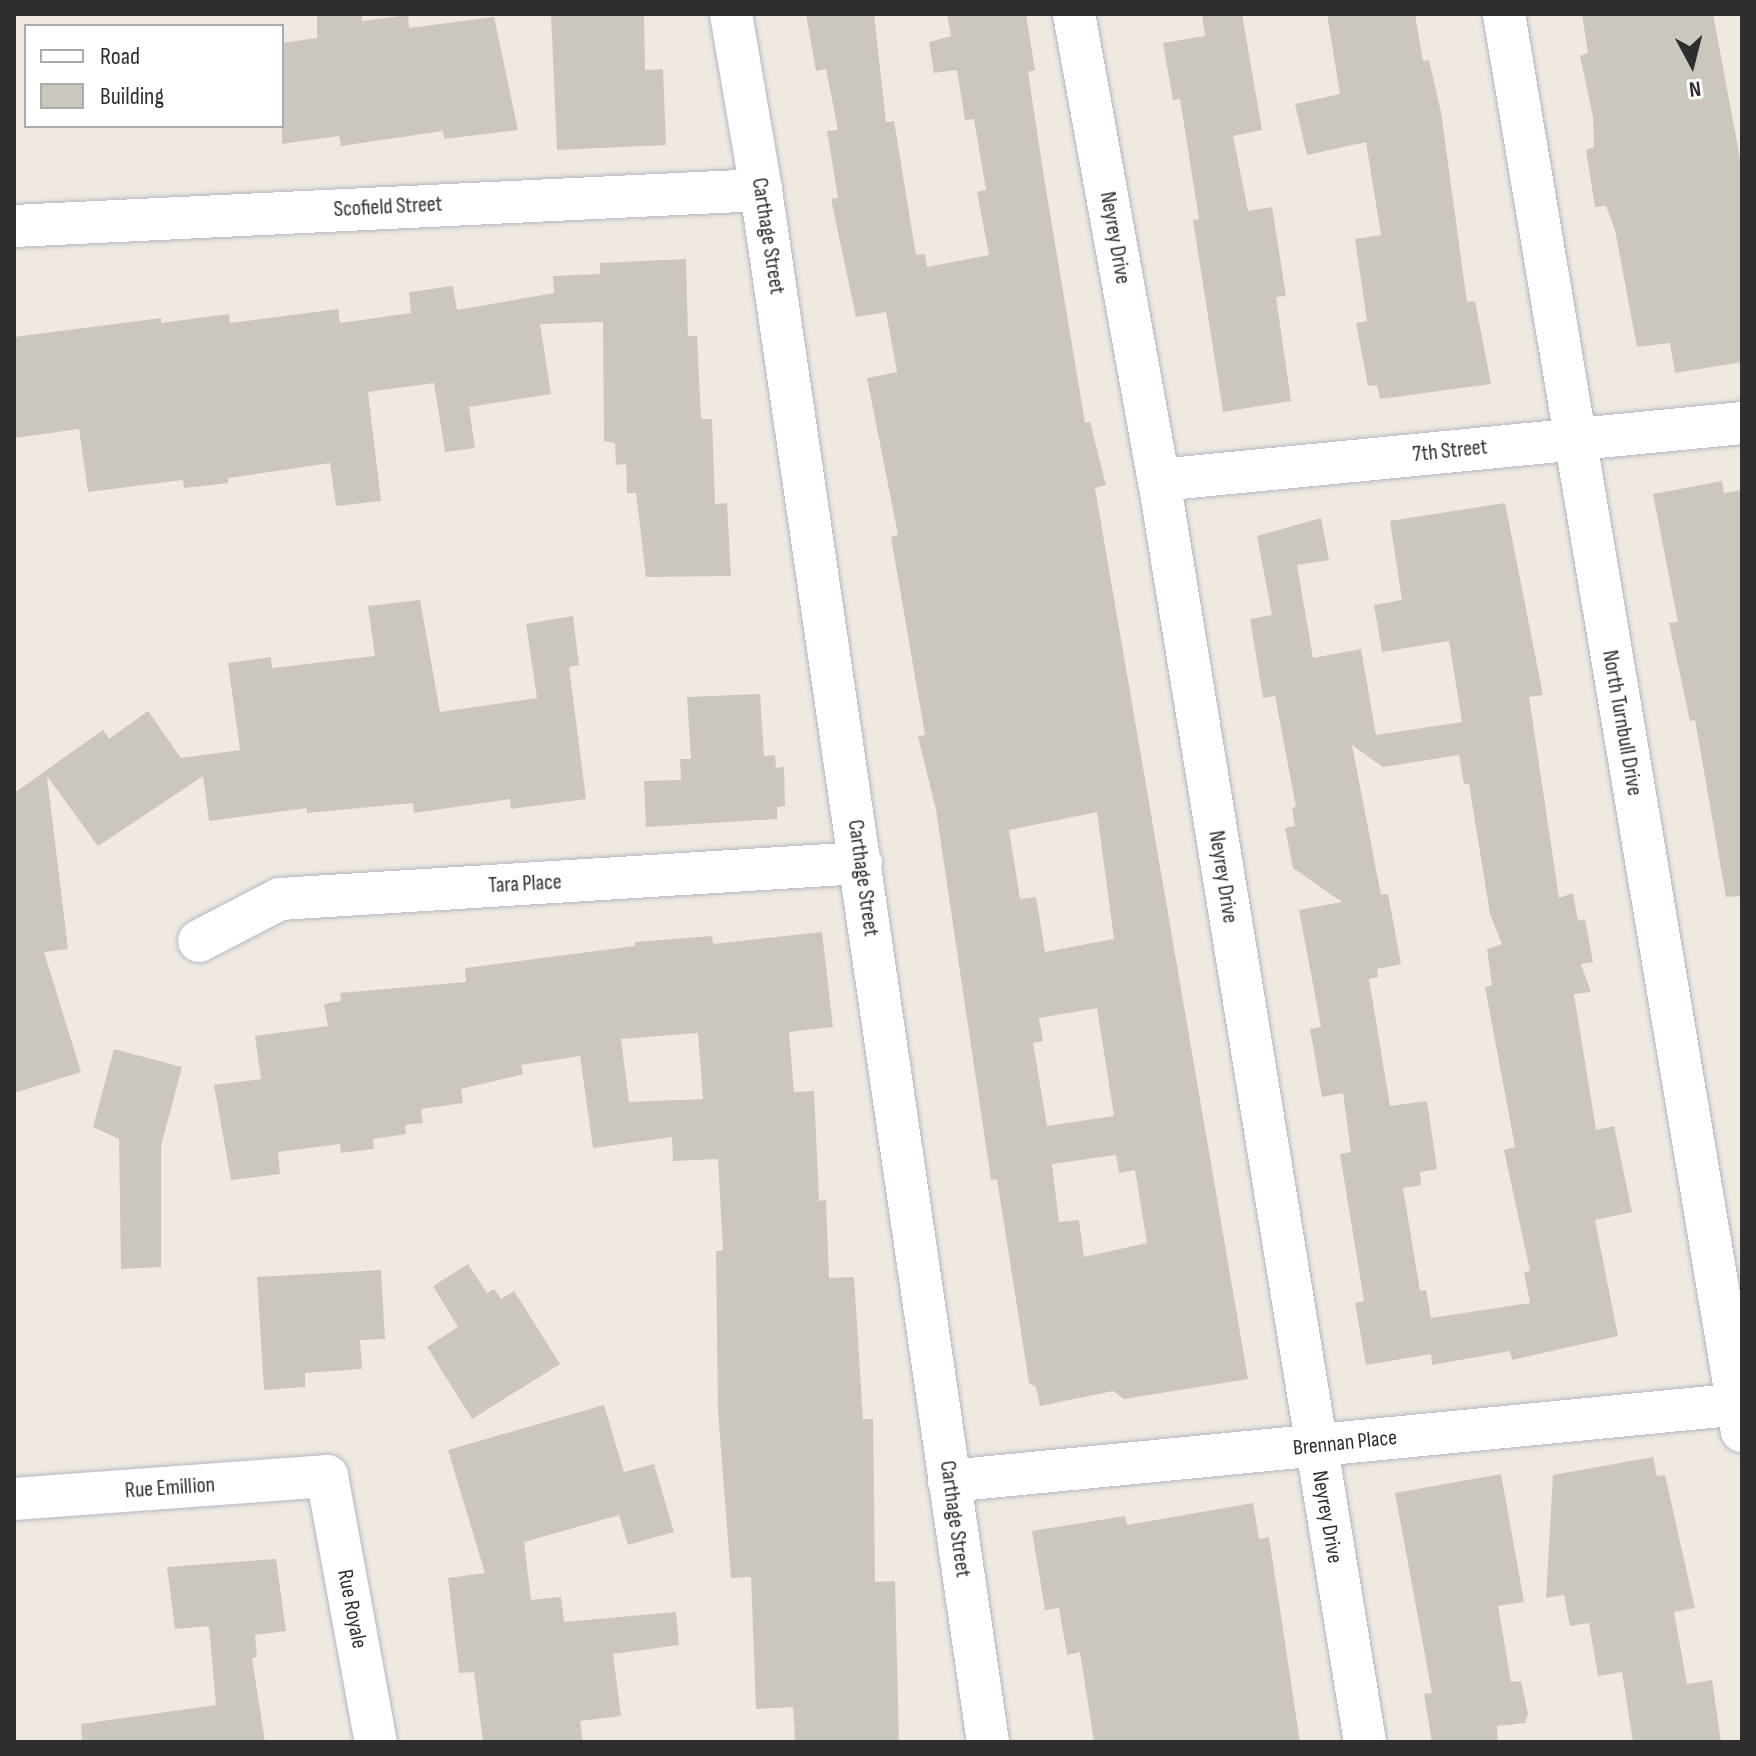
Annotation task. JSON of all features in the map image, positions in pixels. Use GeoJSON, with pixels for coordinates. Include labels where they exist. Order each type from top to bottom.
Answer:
{"type":"FeatureCollection","features":[{"type":"Feature","properties":{"kind":"street","name":"Carthage Street"},"geometry":{"type":"LineString","coordinates":[[731,14],[761,190],[988,1742]]}},
{"type":"Feature","properties":{"kind":"street","name":"Neyrey Drive"},"geometry":{"type":"LineString","coordinates":[[1074,14],[1159,480],[1365,1742]]}},
{"type":"Feature","properties":{"kind":"street","name":"North Turnbull Drive"},"geometry":{"type":"LineString","coordinates":[[1504,14],[1741,1413]]}},
{"type":"Feature","properties":{"kind":"street","name":"Scofield Street"},"geometry":{"type":"LineString","coordinates":[[14,226],[761,190]]}},
{"type":"Feature","properties":{"kind":"street","name":"7th Street"},"geometry":{"type":"LineString","coordinates":[[1159,480],[1742,423]]}},
{"type":"Feature","properties":{"kind":"street","name":"Tara Place"},"geometry":{"type":"LineString","coordinates":[[199,941],[280,899],[861,863]]}},
{"type":"Feature","properties":{"kind":"street","name":"Brennan Place"},"geometry":{"type":"LineString","coordinates":[[949,1481],[1315,1446],[1741,1413]]}},
{"type":"Feature","properties":{"kind":"street","name":"Rue Emillion"},"geometry":{"type":"LineString","coordinates":[[14,1499],[327,1476]]}},
{"type":"Feature","properties":{"kind":"street","name":"Rue Royale"},"geometry":{"type":"LineString","coordinates":[[327,1476],[376,1742]]}},
{"type":"Feature","properties":{"kind":"building"},"geometry":{"type":"Polygon","coordinates":[[[317,14],[362,14],[362,21],[408,15],[409,28],[494,17],[518,130],[444,139],[443,131],[341,146],[339,136],[282,144],[284,43],[317,38],[317,14]]]}},
{"type":"Feature","properties":{"kind":"building"},"geometry":{"type":"Polygon","coordinates":[[[551,14],[644,14],[645,70],[663,69],[666,145],[557,150],[551,14]]]}},
{"type":"Feature","properties":{"kind":"building"},"geometry":{"type":"Polygon","coordinates":[[[806,14],[874,14],[886,122],[894,121],[916,255],[925,254],[927,267],[989,255],[977,192],[986,190],[974,119],[965,120],[957,70],[934,73],[929,42],[951,36],[947,14],[1026,14],[1035,70],[1028,72],[1045,184],[1085,423],[1090,422],[1106,485],[1095,488],[1248,1379],[1124,1399],[1113,1391],[1040,1406],[1036,1387],[1029,1383],[997,1179],[991,1180],[936,810],[918,736],[925,735],[891,537],[898,535],[867,378],[897,372],[886,312],[856,317],[831,199],[838,198],[827,131],[838,130],[826,69],[816,71],[806,14]],[[1097,812],[1009,830],[1020,899],[1036,897],[1045,952],[1114,939],[1097,812]],[[1097,1008],[1039,1018],[1043,1041],[1033,1043],[1047,1126],[1114,1116],[1097,1008]],[[1116,1155],[1052,1164],[1059,1222],[1079,1220],[1084,1257],[1147,1243],[1135,1170],[1119,1173],[1116,1155]]]}},
{"type":"Feature","properties":{"kind":"building"},"geometry":{"type":"Polygon","coordinates":[[[1202,14],[1242,14],[1262,130],[1233,136],[1248,211],[1272,207],[1286,296],[1276,297],[1291,401],[1223,412],[1193,220],[1199,219],[1180,99],[1173,100],[1163,43],[1205,36],[1202,14]]]}},
{"type":"Feature","properties":{"kind":"building"},"geometry":{"type":"Polygon","coordinates":[[[1327,14],[1415,14],[1423,61],[1429,60],[1441,112],[1467,302],[1475,301],[1491,384],[1380,399],[1377,385],[1368,386],[1356,323],[1367,321],[1355,239],[1381,235],[1366,142],[1307,155],[1295,104],[1340,94],[1327,14]]]}},
{"type":"Feature","properties":{"kind":"building"},"geometry":{"type":"Polygon","coordinates":[[[1582,14],[1713,14],[1742,169],[1742,362],[1675,373],[1670,343],[1637,347],[1615,230],[1606,206],[1595,207],[1586,150],[1594,147],[1593,117],[1580,56],[1588,53],[1582,14]]]}},
{"type":"Feature","properties":{"kind":"building"},"geometry":{"type":"Polygon","coordinates":[[[686,259],[688,336],[697,336],[701,419],[712,419],[715,504],[727,503],[731,576],[646,577],[636,493],[627,493],[626,464],[616,465],[615,443],[604,441],[603,322],[540,324],[551,394],[469,407],[475,448],[445,452],[434,383],[368,392],[381,501],[336,506],[330,463],[228,478],[228,483],[184,488],[183,480],[88,492],[79,429],[14,438],[14,337],[161,318],[161,323],[229,314],[230,323],[338,309],[340,323],[411,313],[409,292],[453,286],[457,310],[554,293],[553,276],[600,274],[600,263],[686,259]]]}},
{"type":"Feature","properties":{"kind":"building"},"geometry":{"type":"Polygon","coordinates":[[[1722,481],[1724,493],[1742,490],[1742,896],[1726,897],[1695,720],[1690,721],[1669,623],[1678,622],[1653,494],[1722,481]]]}},
{"type":"Feature","properties":{"kind":"building"},"geometry":{"type":"Polygon","coordinates":[[[1505,503],[1543,695],[1529,697],[1559,898],[1573,893],[1578,921],[1585,919],[1593,962],[1581,964],[1591,992],[1574,994],[1596,1130],[1614,1126],[1632,1212],[1595,1220],[1618,1336],[1512,1360],[1510,1351],[1432,1365],[1431,1354],[1366,1365],[1355,1303],[1364,1301],[1340,1154],[1351,1152],[1343,1093],[1322,1097],[1310,1029],[1321,1027],[1299,910],[1342,902],[1293,868],[1285,828],[1295,826],[1292,808],[1296,807],[1275,696],[1263,698],[1250,619],[1272,615],[1257,536],[1321,518],[1329,560],[1297,565],[1313,658],[1361,649],[1376,735],[1462,722],[1449,641],[1382,652],[1374,605],[1402,600],[1390,521],[1505,503]],[[1352,745],[1381,895],[1388,894],[1401,964],[1377,969],[1378,977],[1369,979],[1390,1106],[1427,1101],[1437,1169],[1420,1172],[1421,1185],[1403,1188],[1420,1291],[1426,1290],[1431,1318],[1530,1303],[1524,1272],[1530,1271],[1504,1150],[1515,1147],[1485,987],[1492,985],[1487,949],[1502,944],[1490,914],[1469,784],[1464,784],[1459,755],[1383,767],[1352,745]]]}},
{"type":"Feature","properties":{"kind":"building"},"geometry":{"type":"Polygon","coordinates":[[[420,600],[440,712],[537,698],[526,624],[573,616],[579,665],[569,667],[586,799],[511,809],[510,799],[414,813],[413,803],[307,813],[307,808],[209,821],[203,776],[98,846],[47,776],[68,949],[44,952],[81,1072],[14,1093],[14,793],[103,730],[109,739],[148,711],[181,758],[240,750],[228,663],[271,657],[272,668],[375,656],[368,606],[420,600]]]}},
{"type":"Feature","properties":{"kind":"building"},"geometry":{"type":"Polygon","coordinates":[[[760,694],[764,756],[775,755],[776,768],[784,767],[785,806],[777,807],[777,819],[646,827],[644,781],[681,780],[680,759],[691,759],[687,697],[760,694]]]}},
{"type":"Feature","properties":{"kind":"building"},"geometry":{"type":"Polygon","coordinates":[[[822,932],[833,1027],[789,1032],[794,1092],[814,1091],[819,1201],[826,1200],[829,1278],[854,1277],[863,1419],[873,1419],[875,1582],[895,1581],[899,1742],[795,1742],[793,1707],[756,1709],[751,1577],[731,1578],[718,1412],[716,1251],[723,1251],[718,1159],[673,1161],[672,1137],[593,1148],[580,1056],[521,1065],[523,1074],[461,1089],[463,1103],[421,1109],[423,1123],[405,1125],[406,1134],[373,1139],[374,1149],[341,1153],[340,1144],[278,1152],[280,1174],[231,1180],[214,1085],[261,1079],[255,1036],[328,1026],[324,1004],[341,1001],[340,993],[466,982],[465,968],[635,946],[635,942],[712,936],[713,944],[822,932]],[[698,1033],[621,1039],[629,1102],[703,1099],[698,1033]]]}},
{"type":"Feature","properties":{"kind":"building"},"geometry":{"type":"Polygon","coordinates":[[[114,1049],[182,1067],[161,1146],[161,1267],[121,1269],[119,1139],[93,1127],[114,1049]]]}},
{"type":"Feature","properties":{"kind":"building"},"geometry":{"type":"Polygon","coordinates":[[[468,1264],[487,1293],[494,1289],[501,1299],[514,1291],[560,1364],[472,1419],[427,1347],[458,1327],[433,1286],[468,1264]]]}},
{"type":"Feature","properties":{"kind":"building"},"geometry":{"type":"Polygon","coordinates":[[[381,1270],[385,1339],[360,1340],[362,1369],[305,1373],[305,1387],[264,1390],[257,1277],[381,1270]]]}},
{"type":"Feature","properties":{"kind":"building"},"geometry":{"type":"Polygon","coordinates":[[[604,1405],[624,1472],[654,1464],[674,1532],[628,1545],[619,1515],[524,1542],[531,1600],[561,1597],[564,1622],[676,1612],[679,1645],[613,1654],[621,1716],[580,1721],[583,1742],[483,1742],[474,1672],[459,1673],[448,1578],[485,1573],[448,1450],[604,1405]]]}},
{"type":"Feature","properties":{"kind":"building"},"geometry":{"type":"Polygon","coordinates":[[[1653,1457],[1657,1476],[1665,1475],[1695,1608],[1674,1612],[1687,1684],[1712,1680],[1721,1742],[1633,1742],[1622,1672],[1598,1676],[1589,1623],[1570,1626],[1564,1595],[1546,1598],[1553,1475],[1653,1457]]]}},
{"type":"Feature","properties":{"kind":"building"},"geometry":{"type":"Polygon","coordinates":[[[1501,1474],[1524,1602],[1498,1606],[1511,1682],[1521,1681],[1528,1714],[1525,1723],[1497,1726],[1498,1742],[1432,1742],[1424,1694],[1432,1693],[1395,1493],[1501,1474]]]}},
{"type":"Feature","properties":{"kind":"building"},"geometry":{"type":"Polygon","coordinates":[[[1253,1503],[1259,1539],[1269,1537],[1300,1742],[1094,1742],[1080,1652],[1067,1655],[1059,1608],[1045,1610],[1032,1531],[1125,1516],[1127,1525],[1253,1503]]]}},
{"type":"Feature","properties":{"kind":"building"},"geometry":{"type":"Polygon","coordinates":[[[276,1559],[286,1631],[255,1635],[257,1657],[252,1658],[265,1742],[82,1742],[81,1724],[216,1705],[209,1626],[175,1629],[167,1567],[276,1559]]]}}]}
